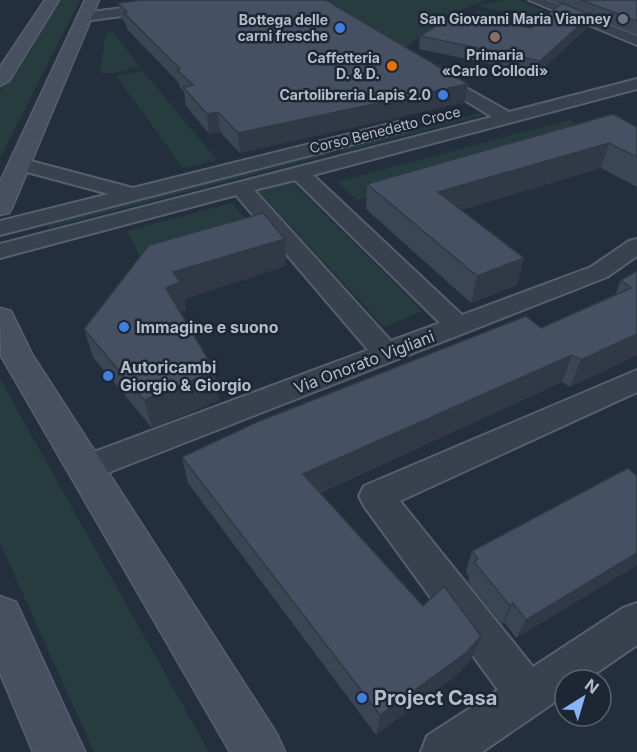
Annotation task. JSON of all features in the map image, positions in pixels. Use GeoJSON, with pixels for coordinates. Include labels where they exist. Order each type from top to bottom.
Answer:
{"type":"FeatureCollection","features":[{"type":"Feature","properties":{"kind":"main road"},"geometry":{"type":"LineString","coordinates":[[0,81],[52,0]]}},
{"type":"Feature","properties":{"kind":"main road"},"geometry":{"type":"LineString","coordinates":[[0,207],[92,0]]}},
{"type":"Feature","properties":{"kind":"main road"},"geometry":{"type":"LineString","coordinates":[[0,318],[17,356],[260,752]]}},
{"type":"Feature","properties":{"kind":"main road"},"geometry":{"type":"LineString","coordinates":[[0,618],[59,752]]}},
{"type":"Feature","properties":{"kind":"street"},"geometry":{"type":"LineString","coordinates":[[92,0],[123,0]]}},
{"type":"Feature","properties":{"kind":"street"},"geometry":{"type":"LineString","coordinates":[[114,15],[114,4],[123,0]]}},
{"type":"Feature","properties":{"kind":"street"},"geometry":{"type":"LineString","coordinates":[[84,17],[114,15],[212,0]]}},
{"type":"Feature","properties":{"kind":"street"},"geometry":{"type":"LineString","coordinates":[[535,0],[637,41]]}},
{"type":"Feature","properties":{"kind":"street"},"geometry":{"type":"LineString","coordinates":[[418,64],[507,118]]}},
{"type":"Feature","properties":{"kind":"street","name":"Corso Benedetto Croce"},"geometry":{"type":"LineString","coordinates":[[0,251],[637,84]]}},
{"type":"Feature","properties":{"kind":"street","name":"Corso Benedetto Croce"},"geometry":{"type":"LineString","coordinates":[[462,110],[511,98]]}},
{"type":"Feature","properties":{"kind":"street"},"geometry":{"type":"LineString","coordinates":[[557,105],[585,119]]}},
{"type":"Feature","properties":{"kind":"street","name":"Corso Benedetto Croce"},"geometry":{"type":"LineString","coordinates":[[0,228],[417,122]]}},
{"type":"Feature","properties":{"kind":"street","name":"Corso Benedetto Croce"},"geometry":{"type":"LineString","coordinates":[[19,164],[133,194]]}},
{"type":"Feature","properties":{"kind":"street","name":"Corso Benedetto Croce"},"geometry":{"type":"LineString","coordinates":[[299,173],[458,326]]}},
{"type":"Feature","properties":{"kind":"street"},"geometry":{"type":"LineString","coordinates":[[241,188],[386,353]]}},
{"type":"Feature","properties":{"kind":"street","name":"Via Onorato Vigliani"},"geometry":{"type":"LineString","coordinates":[[86,468],[599,272],[637,246]]}},
{"type":"Feature","properties":{"kind":"street"},"geometry":{"type":"LineString","coordinates":[[528,695],[376,496],[637,380]]}},
{"type":"Feature","properties":{"kind":"street"},"geometry":{"type":"LineString","coordinates":[[442,752],[637,622]]}},
{"type":"Feature","properties":{"kind":"green space"},"geometry":{"type":"Polygon","coordinates":[[[55,0],[80,0],[0,158],[0,92],[55,0]]]}},
{"type":"Feature","properties":{"kind":"green space"},"geometry":{"type":"Polygon","coordinates":[[[321,0],[488,0],[450,12],[453,15],[403,49],[321,0]]]}},
{"type":"Feature","properties":{"kind":"green space"},"geometry":{"type":"Polygon","coordinates":[[[504,0],[518,0],[577,24],[518,13],[513,10],[501,11],[477,6],[504,0]]]}},
{"type":"Feature","properties":{"kind":"green space"},"geometry":{"type":"Polygon","coordinates":[[[479,11],[531,21],[517,31],[463,20],[479,11]]]}},
{"type":"Feature","properties":{"kind":"green space"},"geometry":{"type":"Polygon","coordinates":[[[113,32],[140,67],[109,74],[100,72],[106,33],[113,32]]]}},
{"type":"Feature","properties":{"kind":"green space"},"geometry":{"type":"Polygon","coordinates":[[[143,71],[217,160],[183,168],[116,76],[143,71]]]}},
{"type":"Feature","properties":{"kind":"green space"},"geometry":{"type":"Polygon","coordinates":[[[480,113],[484,115],[343,152],[339,149],[480,113]]]}},
{"type":"Feature","properties":{"kind":"green space"},"geometry":{"type":"Polygon","coordinates":[[[569,120],[593,133],[357,200],[337,182],[569,120]]]}},
{"type":"Feature","properties":{"kind":"green space"},"geometry":{"type":"Polygon","coordinates":[[[328,152],[332,154],[48,228],[46,223],[328,152]]]}},
{"type":"Feature","properties":{"kind":"green space"},"geometry":{"type":"Polygon","coordinates":[[[292,182],[423,311],[384,327],[258,191],[292,182]]]}},
{"type":"Feature","properties":{"kind":"green space"},"geometry":{"type":"Polygon","coordinates":[[[232,203],[251,226],[140,257],[127,231],[232,203]]]}},
{"type":"Feature","properties":{"kind":"green space"},"geometry":{"type":"Polygon","coordinates":[[[0,379],[209,752],[94,752],[0,543],[0,379]]]}},
{"type":"Feature","properties":{"kind":"building"},"geometry":{"type":"Polygon","coordinates":[[[141,0],[326,0],[468,84],[238,133],[218,112],[207,114],[183,87],[193,85],[124,13],[127,12],[118,3],[141,0]]]}},
{"type":"Feature","properties":{"kind":"building"},"geometry":{"type":"Polygon","coordinates":[[[581,0],[637,0],[637,21],[581,0]]]}},
{"type":"Feature","properties":{"kind":"building"},"geometry":{"type":"Polygon","coordinates":[[[562,3],[591,15],[540,61],[420,36],[456,13],[531,28],[562,3]]]}},
{"type":"Feature","properties":{"kind":"building"},"geometry":{"type":"Polygon","coordinates":[[[613,114],[637,127],[637,157],[609,143],[438,192],[524,258],[477,276],[367,184],[613,114]]]}},
{"type":"Feature","properties":{"kind":"building"},"geometry":{"type":"Polygon","coordinates":[[[263,213],[285,239],[173,272],[180,282],[166,288],[215,371],[144,400],[84,329],[149,245],[263,213]]]}},
{"type":"Feature","properties":{"kind":"building"},"geometry":{"type":"Polygon","coordinates":[[[637,271],[637,334],[581,360],[572,355],[303,474],[423,606],[444,586],[481,636],[466,653],[380,715],[182,457],[257,422],[526,316],[541,328],[631,288],[621,280],[637,271]]]}},
{"type":"Feature","properties":{"kind":"building"},"geometry":{"type":"Polygon","coordinates":[[[628,468],[637,476],[637,553],[526,620],[513,603],[510,606],[474,562],[478,559],[472,551],[628,468]]]}},
{"type":"Feature","properties":{"kind":"place","name":"San Giovanni Maria Vianney"},"geometry":{"type":"Point","coordinates":[623,19]}},
{"type":"Feature","properties":{"kind":"place","name":"Bottega delle carni fresche"},"geometry":{"type":"Point","coordinates":[340,28]}},
{"type":"Feature","properties":{"kind":"place","name":"Primaria «Carlo Collodi»"},"geometry":{"type":"Point","coordinates":[495,37]}},
{"type":"Feature","properties":{"kind":"place","name":"Caffetteria D. & D."},"geometry":{"type":"Point","coordinates":[392,66]}},
{"type":"Feature","properties":{"kind":"place","name":"Cartolibreria Lapis 2.0"},"geometry":{"type":"Point","coordinates":[443,95]}},
{"type":"Feature","properties":{"kind":"place","name":"Immagine e suono"},"geometry":{"type":"Point","coordinates":[124,327]}},
{"type":"Feature","properties":{"kind":"place","name":"Autoricambi Giorgio & Giorgio"},"geometry":{"type":"Point","coordinates":[108,376]}},
{"type":"Feature","properties":{"kind":"place","name":"Project Casa"},"geometry":{"type":"Point","coordinates":[362,698]}}]}
